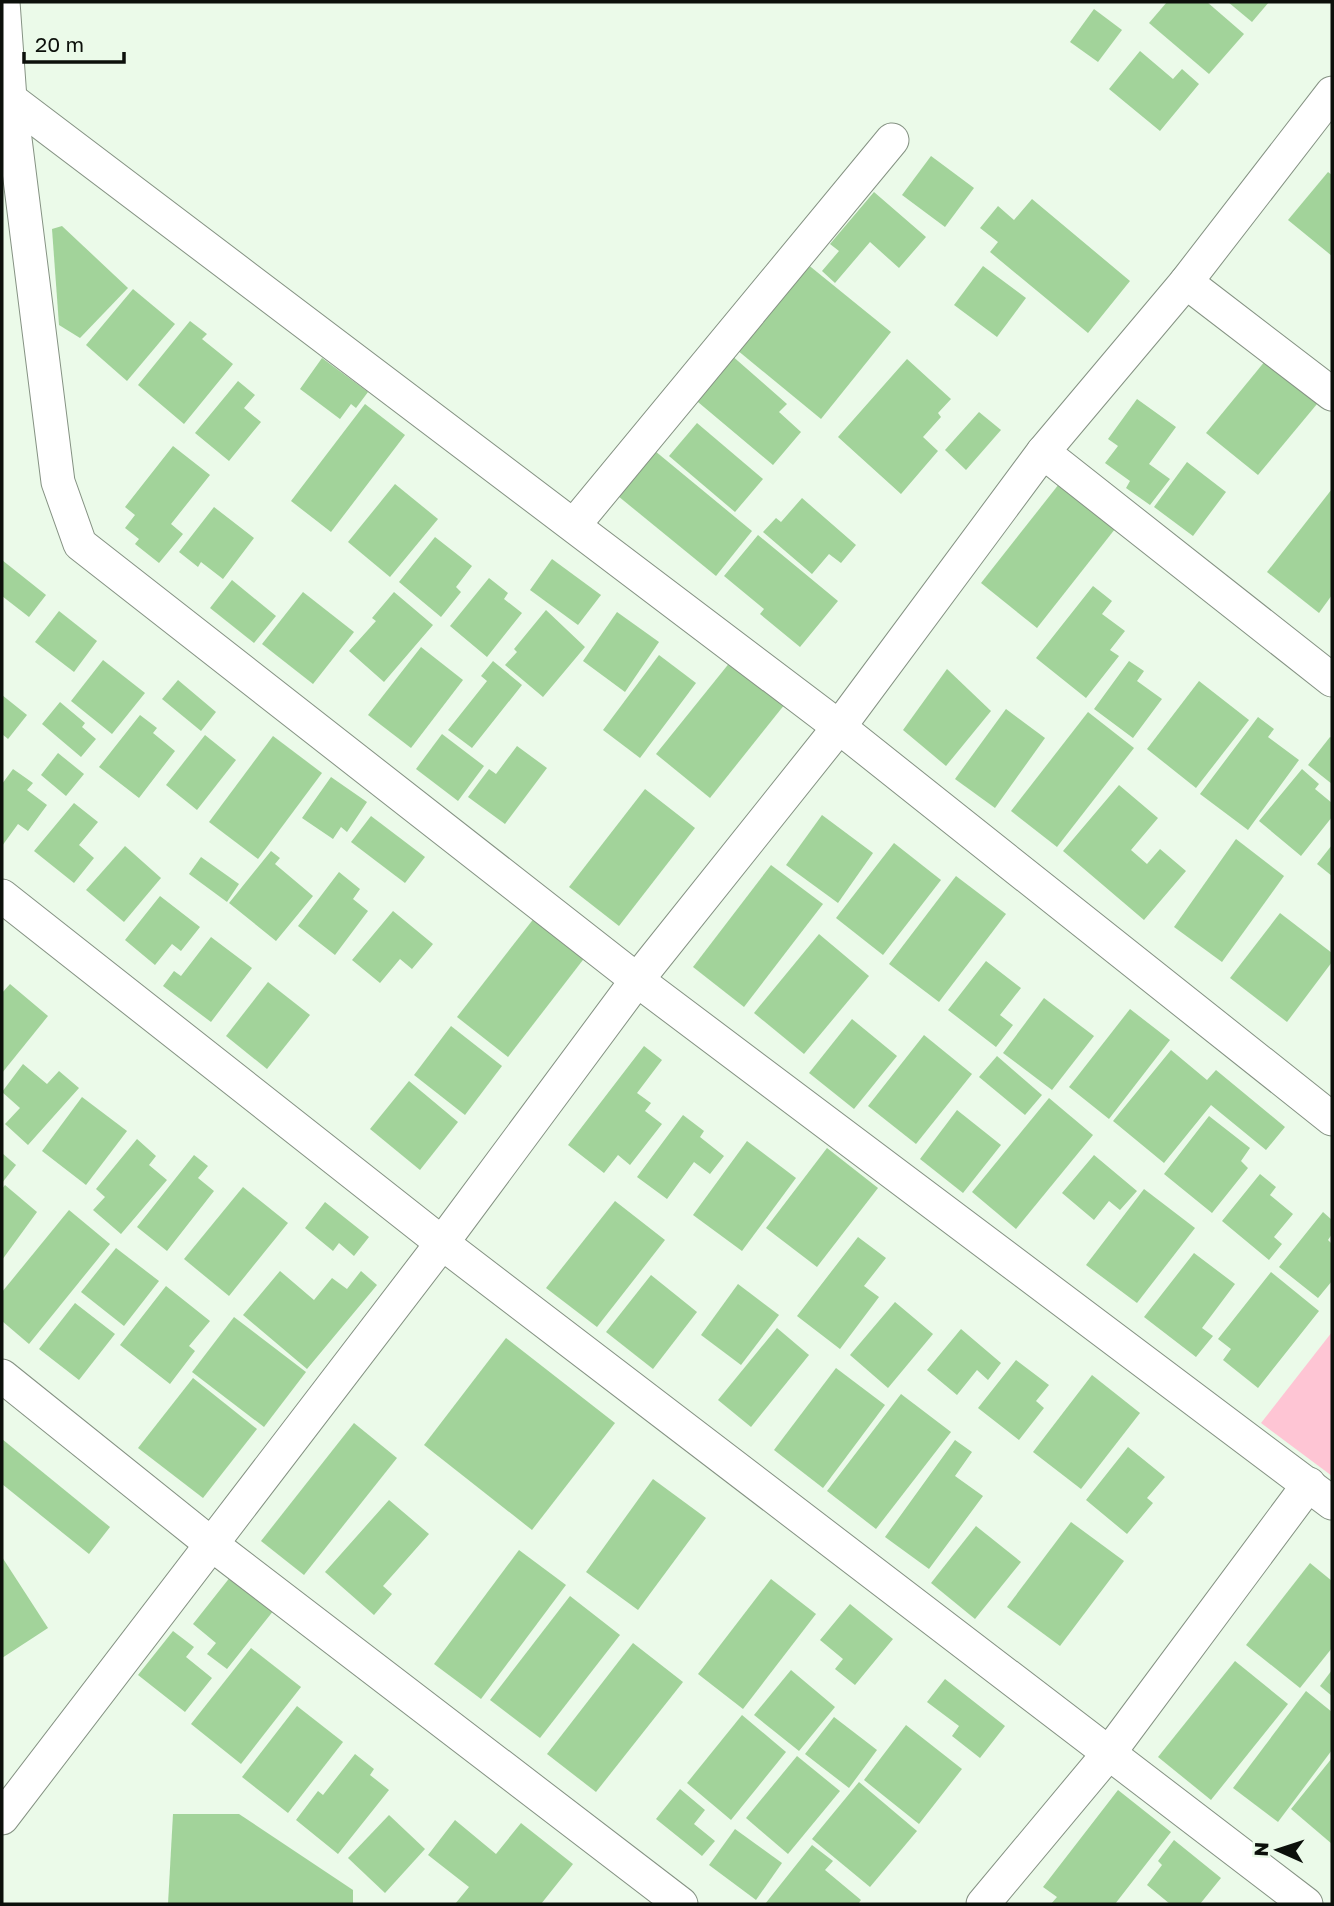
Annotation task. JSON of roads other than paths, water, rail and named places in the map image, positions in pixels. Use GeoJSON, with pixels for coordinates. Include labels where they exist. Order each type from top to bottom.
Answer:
{"type":"FeatureCollection","features":[{"type":"Feature","properties":{"kind":"street"},"geometry":{"type":"LineString","coordinates":[[3,2],[6,99],[58,482],[80,544],[637,979],[1321,1493],[983,1904]]}},
{"type":"Feature","properties":{"kind":"street"},"geometry":{"type":"LineString","coordinates":[[2,1818],[442,1243],[637,979],[839,727],[1043,452],[1186,282],[1332,93]]}},
{"type":"Feature","properties":{"kind":"street"},"geometry":{"type":"LineString","coordinates":[[6,99],[839,727],[1332,1119]]}},
{"type":"Feature","properties":{"kind":"street"},"geometry":{"type":"LineString","coordinates":[[573,525],[892,140]]}},
{"type":"Feature","properties":{"kind":"street"},"geometry":{"type":"LineString","coordinates":[[1186,282],[1332,394]]}},
{"type":"Feature","properties":{"kind":"street"},"geometry":{"type":"LineString","coordinates":[[1043,452],[1332,680]]}},
{"type":"Feature","properties":{"kind":"street"},"geometry":{"type":"LineString","coordinates":[[2,895],[442,1243],[1306,1904]]}},
{"type":"Feature","properties":{"kind":"street"},"geometry":{"type":"LineString","coordinates":[[2,1377],[210,1543],[681,1904]]}}]}
